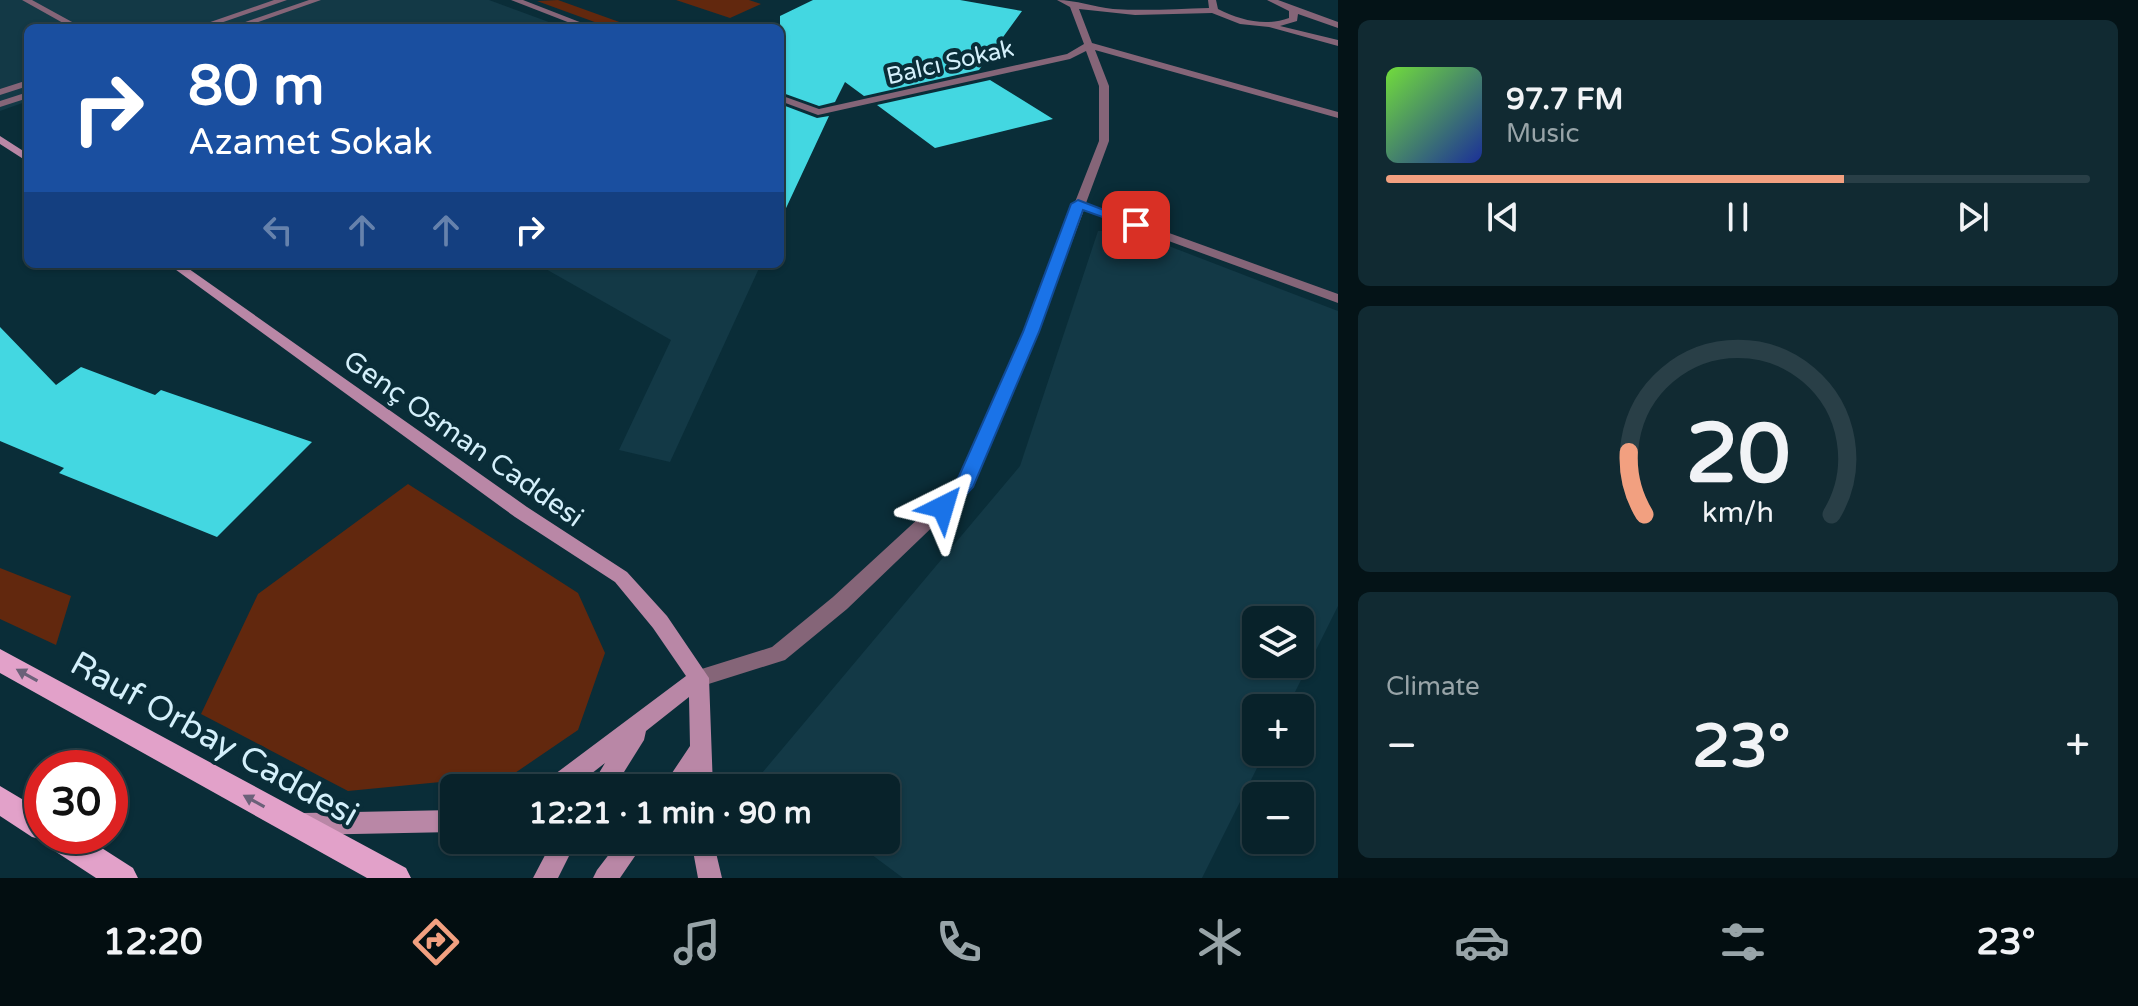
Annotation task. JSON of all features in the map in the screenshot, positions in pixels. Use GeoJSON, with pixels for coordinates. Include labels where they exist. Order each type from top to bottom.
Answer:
{"type":"FeatureCollection","features":[{"type":"Feature","properties":{"kind":"main road","name":"Rauf Orbay Caddesi"},"geometry":{"type":"LineString","coordinates":[[0,660],[396,878]]}},
{"type":"Feature","properties":{"kind":"main road"},"geometry":{"type":"LineString","coordinates":[[0,800],[24,815]]}},
{"type":"Feature","properties":{"kind":"main road"},"geometry":{"type":"LineString","coordinates":[[85,854],[123,878]]}},
{"type":"Feature","properties":{"kind":"street"},"geometry":{"type":"LineString","coordinates":[[26,0],[71,24]]}},
{"type":"Feature","properties":{"kind":"street"},"geometry":{"type":"LineString","coordinates":[[515,0],[580,24]]}},
{"type":"Feature","properties":{"kind":"street"},"geometry":{"type":"LineString","coordinates":[[1271,0],[1338,25]]}},
{"type":"Feature","properties":{"kind":"street"},"geometry":{"type":"LineString","coordinates":[[209,24],[280,1]]}},
{"type":"Feature","properties":{"kind":"street"},"geometry":{"type":"LineString","coordinates":[[244,24],[313,1]]}},
{"type":"Feature","properties":{"kind":"street"},"geometry":{"type":"LineString","coordinates":[[1068,4],[1147,11],[1214,5],[1234,19],[1338,43]]}},
{"type":"Feature","properties":{"kind":"street"},"geometry":{"type":"LineString","coordinates":[[574,774],[699,678],[778,654],[840,603],[964,487],[1031,332],[1104,141],[1104,86],[1089,45],[1068,4]]}},
{"type":"Feature","properties":{"kind":"street"},"geometry":{"type":"LineString","coordinates":[[1264,25],[1294,19],[1293,10]]}},
{"type":"Feature","properties":{"kind":"street"},"geometry":{"type":"LineString","coordinates":[[1089,45],[1338,115]]}},
{"type":"Feature","properties":{"kind":"street","name":"Balcı Sokak"},"geometry":{"type":"LineString","coordinates":[[784,99],[818,112],[1070,56],[1089,45]]}},
{"type":"Feature","properties":{"kind":"street"},"geometry":{"type":"LineString","coordinates":[[0,92],[22,85]]}},
{"type":"Feature","properties":{"kind":"street"},"geometry":{"type":"LineString","coordinates":[[0,104],[24,96]]}},
{"type":"Feature","properties":{"kind":"street"},"geometry":{"type":"LineString","coordinates":[[0,139],[24,156]]}},
{"type":"Feature","properties":{"kind":"street"},"geometry":{"type":"LineString","coordinates":[[1078,204],[1338,299]]}},
{"type":"Feature","properties":{"kind":"street","name":"Genç Osman Caddesi"},"geometry":{"type":"LineString","coordinates":[[180,268],[521,512],[621,577],[660,622],[699,678]]}},
{"type":"Feature","properties":{"kind":"street"},"geometry":{"type":"LineString","coordinates":[[699,678],[702,774]]}},
{"type":"Feature","properties":{"kind":"street"},"geometry":{"type":"LineString","coordinates":[[610,774],[647,719]]}},
{"type":"Feature","properties":{"kind":"street"},"geometry":{"type":"LineString","coordinates":[[683,774],[701,749]]}},
{"type":"Feature","properties":{"kind":"street"},"geometry":{"type":"LineString","coordinates":[[296,824],[440,821]]}},
{"type":"Feature","properties":{"kind":"street"},"geometry":{"type":"LineString","coordinates":[[545,878],[558,854]]}},
{"type":"Feature","properties":{"kind":"street"},"geometry":{"type":"LineString","coordinates":[[605,878],[624,854]]}},
{"type":"Feature","properties":{"kind":"street"},"geometry":{"type":"LineString","coordinates":[[705,854],[710,878]]}},
{"type":"Feature","properties":{"kind":"shaded area"},"geometry":{"type":"Polygon","coordinates":[[[0,0],[489,0],[554,24],[24,24],[24,102],[0,111],[0,0]]]}},
{"type":"Feature","properties":{"kind":"shaded area"},"geometry":{"type":"Polygon","coordinates":[[[558,0],[625,24],[600,24],[537,1],[558,0]]]}},
{"type":"Feature","properties":{"kind":"shaded area"},"geometry":{"type":"Polygon","coordinates":[[[676,0],[749,0],[761,4],[730,18],[676,0]]]}},
{"type":"Feature","properties":{"kind":"shaded area"},"geometry":{"type":"Polygon","coordinates":[[[1127,230],[1338,311],[1338,606],[1314,654],[1314,606],[1242,606],[1242,678],[1302,678],[1294,694],[1242,694],[1242,766],[1258,766],[1250,782],[1242,782],[1242,798],[1202,878],[903,878],[871,854],[900,854],[900,774],[762,773],[1020,466],[1098,231],[1127,230]]]}},
{"type":"Feature","properties":{"kind":"shaded area"},"geometry":{"type":"Polygon","coordinates":[[[544,268],[759,268],[670,462],[619,450],[671,340],[544,268]]]}},
{"type":"Feature","properties":{"kind":"shaded area"},"geometry":{"type":"Polygon","coordinates":[[[408,484],[578,593],[605,653],[578,730],[513,774],[440,774],[440,782],[348,791],[201,714],[258,594],[408,484]]]}},
{"type":"Feature","properties":{"kind":"shaded area"},"geometry":{"type":"Polygon","coordinates":[[[0,568],[71,596],[56,645],[0,619],[0,568]]]}},
{"type":"Feature","properties":{"kind":"building"},"geometry":{"type":"Polygon","coordinates":[[[813,0],[960,0],[1022,11],[979,70],[864,96],[845,82],[835,102],[819,106],[784,93],[784,24],[780,24],[780,16],[813,0]]]}},
{"type":"Feature","properties":{"kind":"building"},"geometry":{"type":"Polygon","coordinates":[[[990,80],[1053,119],[935,148],[877,105],[990,80]]]}},
{"type":"Feature","properties":{"kind":"building"},"geometry":{"type":"Polygon","coordinates":[[[784,106],[817,118],[829,116],[784,212],[784,106]]]}},
{"type":"Feature","properties":{"kind":"building"},"geometry":{"type":"Polygon","coordinates":[[[0,327],[56,385],[81,367],[155,395],[161,390],[312,442],[217,537],[59,473],[64,468],[0,441],[0,327]]]}},
{"type":"Feature","properties":{"kind":"route"},"geometry":{"type":"LineString","coordinates":[[943,507],[964,487],[1031,332],[1078,204],[1136,225]]}}]}
